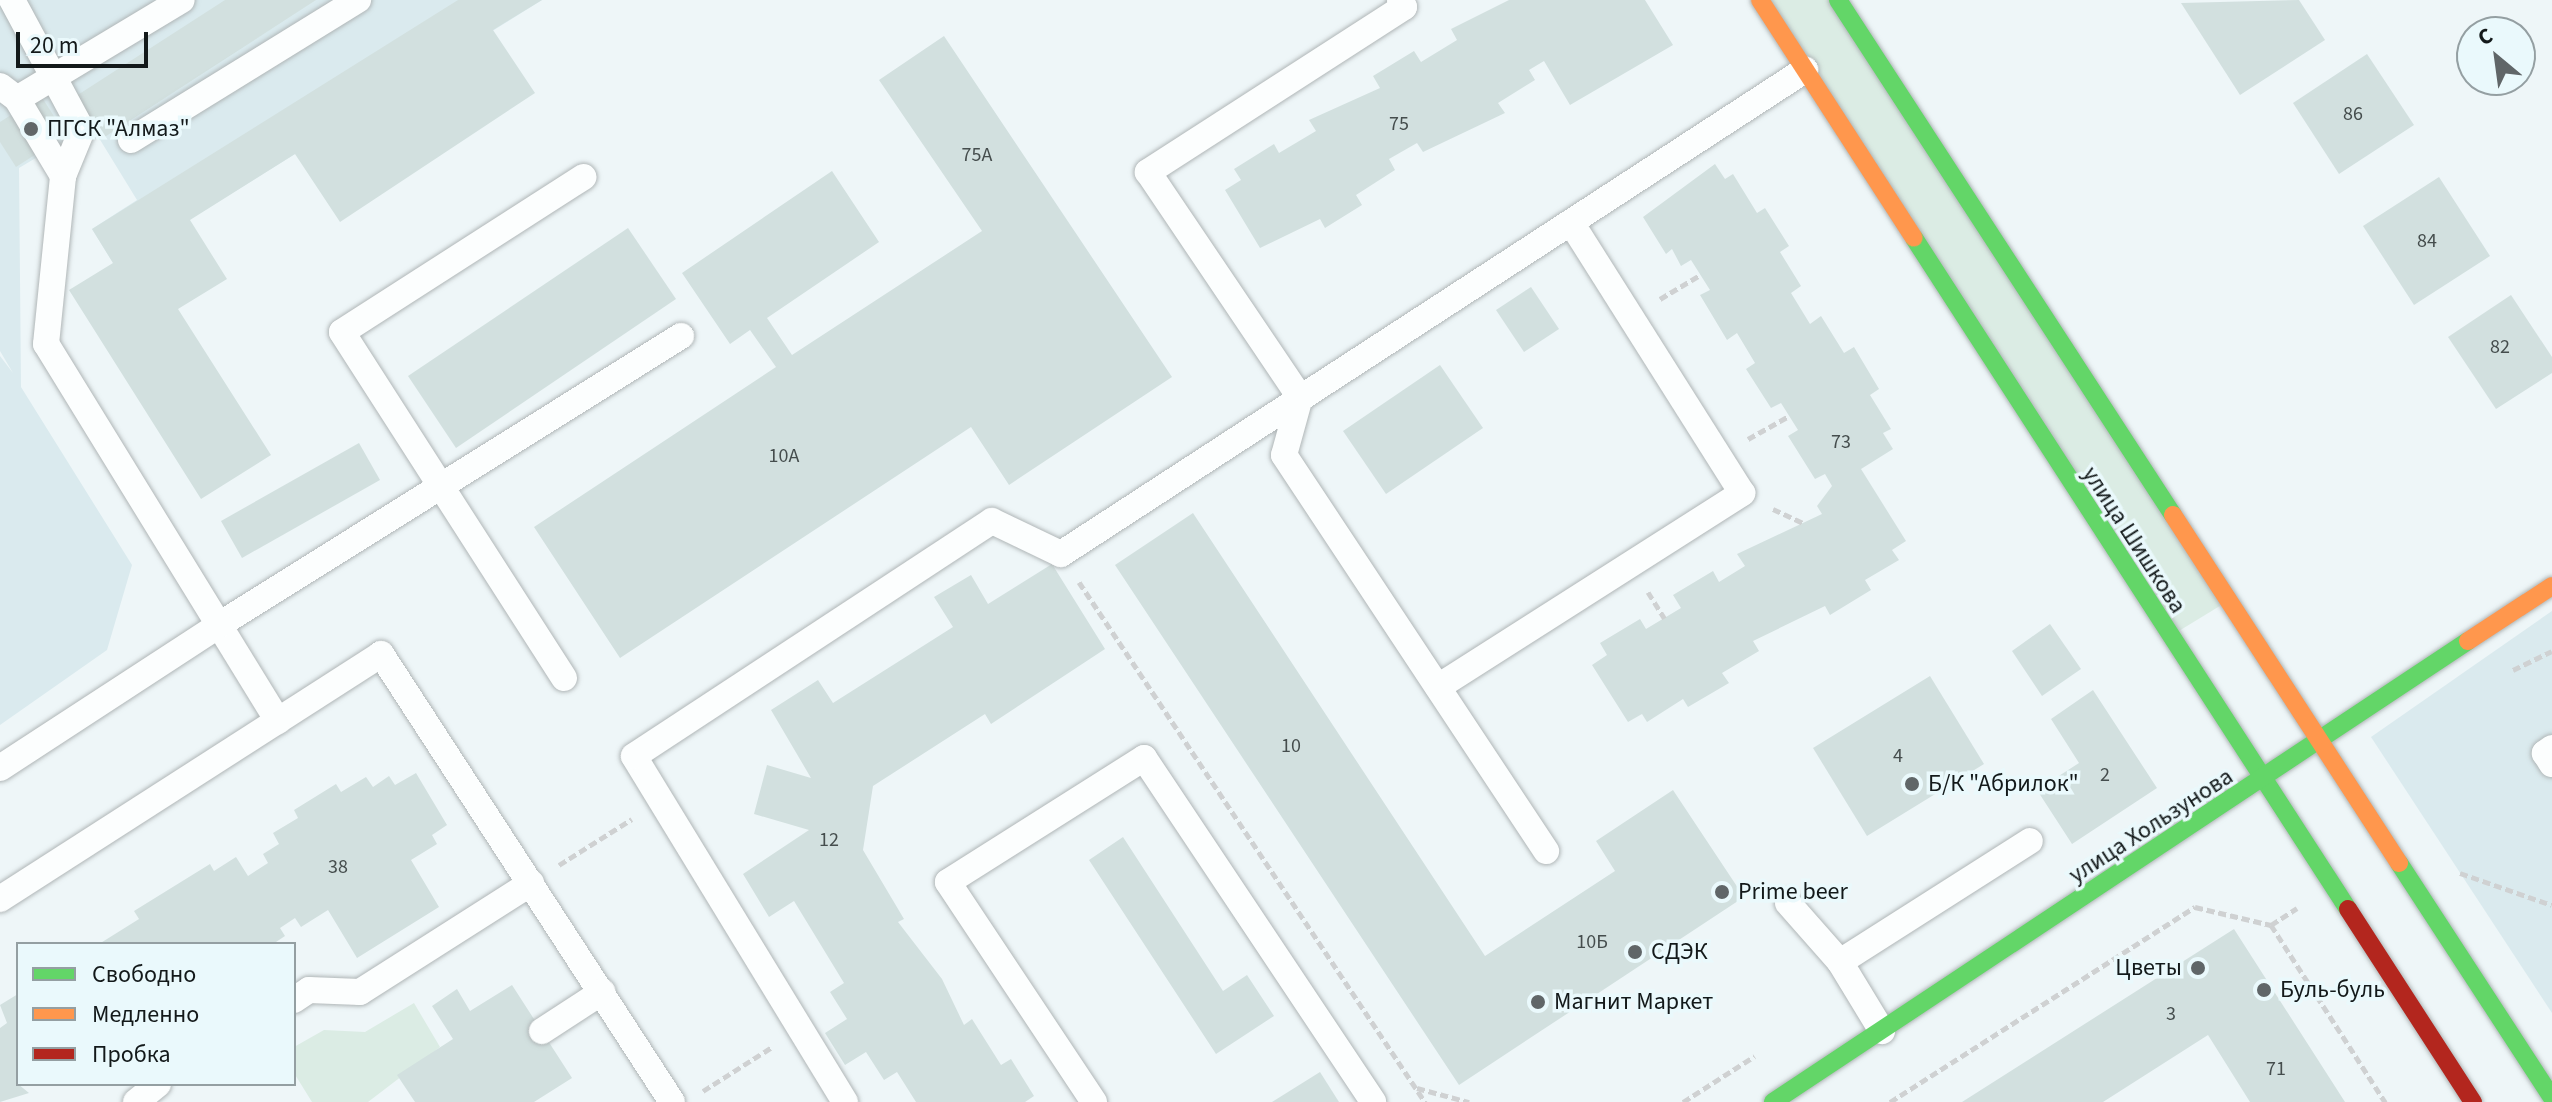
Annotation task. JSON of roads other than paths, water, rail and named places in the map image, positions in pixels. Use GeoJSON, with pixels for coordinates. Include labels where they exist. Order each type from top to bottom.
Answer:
{"type":"FeatureCollection","features":[{"type":"Feature","properties":{"kind":"main road","name":"улица Шишкова"},"geometry":{"type":"LineString","coordinates":[[1760,0],[2262,783],[2473,1102]]}},
{"type":"Feature","properties":{"kind":"main road","name":"улица Шишкова"},"geometry":{"type":"LineString","coordinates":[[1838,0],[2552,1098]]}},
{"type":"Feature","properties":{"kind":"main road","name":"улица Хользунова"},"geometry":{"type":"LineString","coordinates":[[1773,1102],[2321,745],[2552,586]]}},
{"type":"Feature","properties":{"kind":"lane"},"geometry":{"type":"LineString","coordinates":[[12,0],[51,78],[82,130],[63,176],[46,344],[278,721]]}},
{"type":"Feature","properties":{"kind":"lane"},"geometry":{"type":"LineString","coordinates":[[63,176],[8,92],[51,78],[150,10],[182,0]]}},
{"type":"Feature","properties":{"kind":"lane"},"geometry":{"type":"LineString","coordinates":[[131,140],[358,0]]}},
{"type":"Feature","properties":{"kind":"lane"},"geometry":{"type":"LineString","coordinates":[[1400,0],[1404,7],[1148,172],[1300,397],[1284,455],[1546,851]]}},
{"type":"Feature","properties":{"kind":"lane"},"geometry":{"type":"LineString","coordinates":[[845,1102],[797,1032],[663,800],[634,756],[992,521],[1061,554],[1805,70]]}},
{"type":"Feature","properties":{"kind":"lane"},"geometry":{"type":"LineString","coordinates":[[564,678],[342,332],[583,177]]}},
{"type":"Feature","properties":{"kind":"lane"},"geometry":{"type":"LineString","coordinates":[[1438,687],[1742,493],[1571,222]]}},
{"type":"Feature","properties":{"kind":"lane"},"geometry":{"type":"LineString","coordinates":[[0,768],[219,625],[681,336]]}},
{"type":"Feature","properties":{"kind":"lane"},"geometry":{"type":"LineString","coordinates":[[0,899],[381,654],[672,1102]]}},
{"type":"Feature","properties":{"kind":"lane"},"geometry":{"type":"LineString","coordinates":[[2552,748],[2545,753],[2552,764]]}},
{"type":"Feature","properties":{"kind":"lane"},"geometry":{"type":"LineString","coordinates":[[1094,1102],[948,882],[1144,758],[1373,1102]]}},
{"type":"Feature","properties":{"kind":"lane"},"geometry":{"type":"LineString","coordinates":[[1840,962],[2030,841]]}},
{"type":"Feature","properties":{"kind":"lane"},"geometry":{"type":"LineString","coordinates":[[296,999],[309,990],[360,992],[531,883]]}},
{"type":"Feature","properties":{"kind":"lane"},"geometry":{"type":"LineString","coordinates":[[1788,903],[1840,962],[1882,1031]]}},
{"type":"Feature","properties":{"kind":"lane"},"geometry":{"type":"LineString","coordinates":[[542,1031],[602,992]]}},
{"type":"Feature","properties":{"kind":"lane"},"geometry":{"type":"LineString","coordinates":[[136,1102],[156,1086]]}},
{"type":"Feature","properties":{"kind":"place","name":"ПГСК \"Алмаз\""},"geometry":{"type":"Point","coordinates":[31,129]}},
{"type":"Feature","properties":{"kind":"place","name":"Б/К \"Абрилок\""},"geometry":{"type":"Point","coordinates":[1912,784]}},
{"type":"Feature","properties":{"kind":"place","name":"Prime beer"},"geometry":{"type":"Point","coordinates":[1722,892]}},
{"type":"Feature","properties":{"kind":"place","name":"СДЭК"},"geometry":{"type":"Point","coordinates":[1635,952]}},
{"type":"Feature","properties":{"kind":"place","name":"Цветы"},"geometry":{"type":"Point","coordinates":[2198,968]}},
{"type":"Feature","properties":{"kind":"place","name":"Буль-буль"},"geometry":{"type":"Point","coordinates":[2264,990]}},
{"type":"Feature","properties":{"kind":"place","name":"Магнит Маркет"},"geometry":{"type":"Point","coordinates":[1538,1002]}}]}
